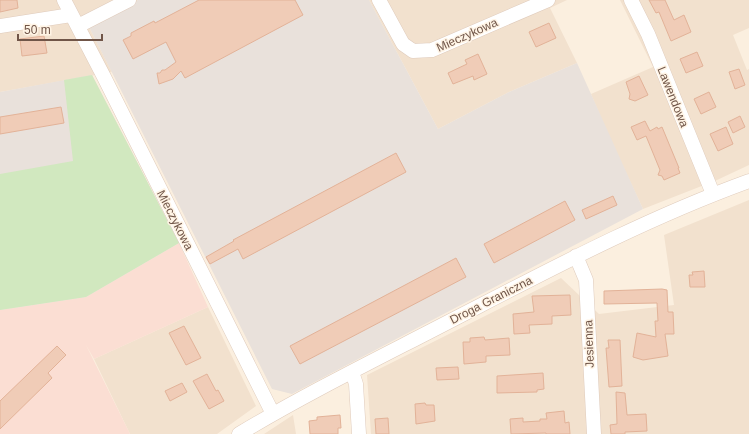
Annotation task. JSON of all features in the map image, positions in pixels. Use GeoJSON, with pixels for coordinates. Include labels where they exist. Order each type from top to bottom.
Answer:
{"type":"FeatureCollection","features":[{"type":"Feature","properties":{"kind":"street","name":"Mieczykowa"},"geometry":{"type":"LineString","coordinates":[[64,0],[273,414]]}},
{"type":"Feature","properties":{"kind":"street"},"geometry":{"type":"LineString","coordinates":[[0,26],[74,20],[129,0]]}},
{"type":"Feature","properties":{"kind":"street","name":"Mieczykowa"},"geometry":{"type":"LineString","coordinates":[[380,0],[403,44],[412,51],[432,50],[548,0]]}},
{"type":"Feature","properties":{"kind":"street","name":"Lawendowa"},"geometry":{"type":"LineString","coordinates":[[631,0],[648,34],[713,194]]}},
{"type":"Feature","properties":{"kind":"street","name":"Droga Graniczna"},"geometry":{"type":"LineString","coordinates":[[239,434],[352,372],[576,256],[713,194],[749,181]]}},
{"type":"Feature","properties":{"kind":"street","name":"Jesienna"},"geometry":{"type":"LineString","coordinates":[[576,256],[586,280],[594,434]]}},
{"type":"Feature","properties":{"kind":"street"},"geometry":{"type":"LineString","coordinates":[[352,372],[356,384],[359,434]]}},
{"type":"Feature","properties":{"kind":"shaded area"},"geometry":{"type":"Polygon","coordinates":[[[0,0],[138,0],[99,20],[89,27],[112,72],[0,92],[0,0]]]}},
{"type":"Feature","properties":{"kind":"shaded area"},"geometry":{"type":"Polygon","coordinates":[[[138,0],[369,0],[438,129],[509,92],[577,63],[643,209],[292,394],[272,389],[89,27],[99,20],[138,0]]]}},
{"type":"Feature","properties":{"kind":"shaded area"},"geometry":{"type":"Polygon","coordinates":[[[369,0],[567,0],[550,8],[577,63],[509,92],[438,129],[369,0]]]}},
{"type":"Feature","properties":{"kind":"shaded area"},"geometry":{"type":"Polygon","coordinates":[[[620,0],[749,0],[749,28],[733,35],[747,70],[749,69],[749,165],[717,180],[643,209],[591,94],[653,67],[620,0]]]}},
{"type":"Feature","properties":{"kind":"shaded area"},"geometry":{"type":"Polygon","coordinates":[[[92,75],[179,243],[86,297],[0,310],[0,92],[92,75]]]}},
{"type":"Feature","properties":{"kind":"shaded area"},"geometry":{"type":"Polygon","coordinates":[[[749,200],[749,434],[371,434],[367,375],[561,278],[599,314],[674,305],[664,235],[749,200]]]}},
{"type":"Feature","properties":{"kind":"shaded area"},"geometry":{"type":"Polygon","coordinates":[[[179,243],[208,307],[94,359],[86,345],[130,434],[0,434],[0,310],[86,297],[179,243]]]}},
{"type":"Feature","properties":{"kind":"shaded area"},"geometry":{"type":"Polygon","coordinates":[[[208,307],[256,406],[217,434],[130,434],[94,359],[208,307]]]}},
{"type":"Feature","properties":{"kind":"shaded area"},"geometry":{"type":"Polygon","coordinates":[[[293,415],[296,434],[264,434],[293,415]]]}},
{"type":"Feature","properties":{"kind":"green space"},"geometry":{"type":"Polygon","coordinates":[[[92,75],[179,243],[86,297],[0,310],[0,174],[73,161],[64,80],[92,75]]]}},
{"type":"Feature","properties":{"kind":"building"},"geometry":{"type":"Polygon","coordinates":[[[0,0],[17,0],[18,8],[0,12],[0,0]]]}},
{"type":"Feature","properties":{"kind":"building"},"geometry":{"type":"Polygon","coordinates":[[[199,0],[295,0],[303,15],[185,78],[181,71],[173,79],[159,84],[157,73],[160,73],[162,70],[165,70],[176,62],[166,42],[133,59],[123,40],[131,36],[131,33],[154,21],[155,23],[199,0]]]}},
{"type":"Feature","properties":{"kind":"building"},"geometry":{"type":"Polygon","coordinates":[[[649,0],[665,0],[674,20],[684,15],[691,32],[671,41],[659,12],[656,13],[649,0]]]}},
{"type":"Feature","properties":{"kind":"building"},"geometry":{"type":"Polygon","coordinates":[[[549,23],[556,38],[536,47],[529,32],[549,23]]]}},
{"type":"Feature","properties":{"kind":"building"},"geometry":{"type":"Polygon","coordinates":[[[44,36],[47,53],[22,56],[20,39],[44,36]]]}},
{"type":"Feature","properties":{"kind":"building"},"geometry":{"type":"Polygon","coordinates":[[[697,52],[703,66],[686,73],[680,59],[697,52]]]}},
{"type":"Feature","properties":{"kind":"building"},"geometry":{"type":"Polygon","coordinates":[[[478,54],[487,74],[474,80],[473,76],[453,84],[448,73],[467,64],[465,60],[478,54]]]}},
{"type":"Feature","properties":{"kind":"building"},"geometry":{"type":"Polygon","coordinates":[[[739,69],[745,85],[735,89],[729,72],[739,69]]]}},
{"type":"Feature","properties":{"kind":"building"},"geometry":{"type":"Polygon","coordinates":[[[639,76],[648,95],[635,101],[629,99],[630,94],[626,82],[639,76]]]}},
{"type":"Feature","properties":{"kind":"building"},"geometry":{"type":"Polygon","coordinates":[[[709,92],[716,107],[701,114],[694,99],[709,92]]]}},
{"type":"Feature","properties":{"kind":"building"},"geometry":{"type":"Polygon","coordinates":[[[61,107],[64,123],[0,134],[0,117],[61,107]]]}},
{"type":"Feature","properties":{"kind":"building"},"geometry":{"type":"Polygon","coordinates":[[[740,116],[745,127],[733,133],[728,122],[740,116]]]}},
{"type":"Feature","properties":{"kind":"building"},"geometry":{"type":"Polygon","coordinates":[[[645,121],[650,131],[657,127],[658,129],[662,127],[680,173],[664,180],[662,176],[658,175],[660,170],[646,136],[637,140],[631,127],[645,121]]]}},
{"type":"Feature","properties":{"kind":"building"},"geometry":{"type":"Polygon","coordinates":[[[726,127],[733,144],[718,151],[710,134],[726,127]]]}},
{"type":"Feature","properties":{"kind":"building"},"geometry":{"type":"Polygon","coordinates":[[[396,153],[406,172],[243,259],[238,249],[210,264],[206,257],[234,241],[233,240],[396,153]]]}},
{"type":"Feature","properties":{"kind":"building"},"geometry":{"type":"Polygon","coordinates":[[[613,196],[617,205],[586,219],[582,210],[613,196]]]}},
{"type":"Feature","properties":{"kind":"building"},"geometry":{"type":"Polygon","coordinates":[[[565,201],[575,220],[494,263],[484,244],[565,201]]]}},
{"type":"Feature","properties":{"kind":"building"},"geometry":{"type":"Polygon","coordinates":[[[456,258],[466,277],[300,364],[290,346],[456,258]]]}},
{"type":"Feature","properties":{"kind":"building"},"geometry":{"type":"Polygon","coordinates":[[[704,271],[705,287],[690,287],[689,275],[693,275],[692,272],[704,271]]]}},
{"type":"Feature","properties":{"kind":"building"},"geometry":{"type":"Polygon","coordinates":[[[667,290],[668,312],[673,312],[674,334],[665,334],[668,356],[643,360],[633,357],[637,333],[656,337],[655,321],[658,321],[657,303],[604,304],[604,291],[667,290]]]}},
{"type":"Feature","properties":{"kind":"building"},"geometry":{"type":"Polygon","coordinates":[[[570,295],[571,315],[552,316],[552,324],[529,325],[530,333],[514,334],[513,314],[534,312],[532,296],[570,295]]]}},
{"type":"Feature","properties":{"kind":"building"},"geometry":{"type":"Polygon","coordinates":[[[184,326],[201,358],[186,365],[169,333],[184,326]]]}},
{"type":"Feature","properties":{"kind":"building"},"geometry":{"type":"Polygon","coordinates":[[[484,337],[485,340],[509,338],[510,355],[486,356],[486,362],[464,364],[463,342],[470,342],[470,338],[484,337]]]}},
{"type":"Feature","properties":{"kind":"building"},"geometry":{"type":"Polygon","coordinates":[[[608,340],[620,340],[622,386],[609,387],[606,348],[609,348],[608,340]]]}},
{"type":"Feature","properties":{"kind":"building"},"geometry":{"type":"Polygon","coordinates":[[[57,346],[66,355],[48,373],[52,378],[0,429],[0,401],[57,346]]]}},
{"type":"Feature","properties":{"kind":"building"},"geometry":{"type":"Polygon","coordinates":[[[458,367],[459,379],[437,380],[436,368],[458,367]]]}},
{"type":"Feature","properties":{"kind":"building"},"geometry":{"type":"Polygon","coordinates":[[[543,373],[544,389],[537,390],[537,392],[497,393],[497,376],[543,373]]]}},
{"type":"Feature","properties":{"kind":"building"},"geometry":{"type":"Polygon","coordinates":[[[207,374],[216,391],[218,390],[224,401],[209,409],[193,381],[207,374]]]}},
{"type":"Feature","properties":{"kind":"building"},"geometry":{"type":"Polygon","coordinates":[[[182,383],[187,392],[170,401],[165,391],[182,383]]]}},
{"type":"Feature","properties":{"kind":"building"},"geometry":{"type":"Polygon","coordinates":[[[616,392],[625,393],[627,415],[646,414],[647,431],[611,434],[610,425],[617,424],[616,392]]]}},
{"type":"Feature","properties":{"kind":"building"},"geometry":{"type":"Polygon","coordinates":[[[425,403],[426,405],[434,405],[435,421],[416,424],[415,404],[425,403]]]}},
{"type":"Feature","properties":{"kind":"building"},"geometry":{"type":"Polygon","coordinates":[[[564,411],[565,423],[569,422],[570,434],[511,434],[510,419],[523,418],[523,422],[540,421],[540,419],[547,419],[546,413],[564,411]]]}},
{"type":"Feature","properties":{"kind":"building"},"geometry":{"type":"Polygon","coordinates":[[[340,415],[341,428],[338,428],[338,434],[310,434],[309,421],[317,420],[317,417],[340,415]]]}},
{"type":"Feature","properties":{"kind":"building"},"geometry":{"type":"Polygon","coordinates":[[[388,418],[389,434],[376,434],[375,419],[388,418]]]}}]}
